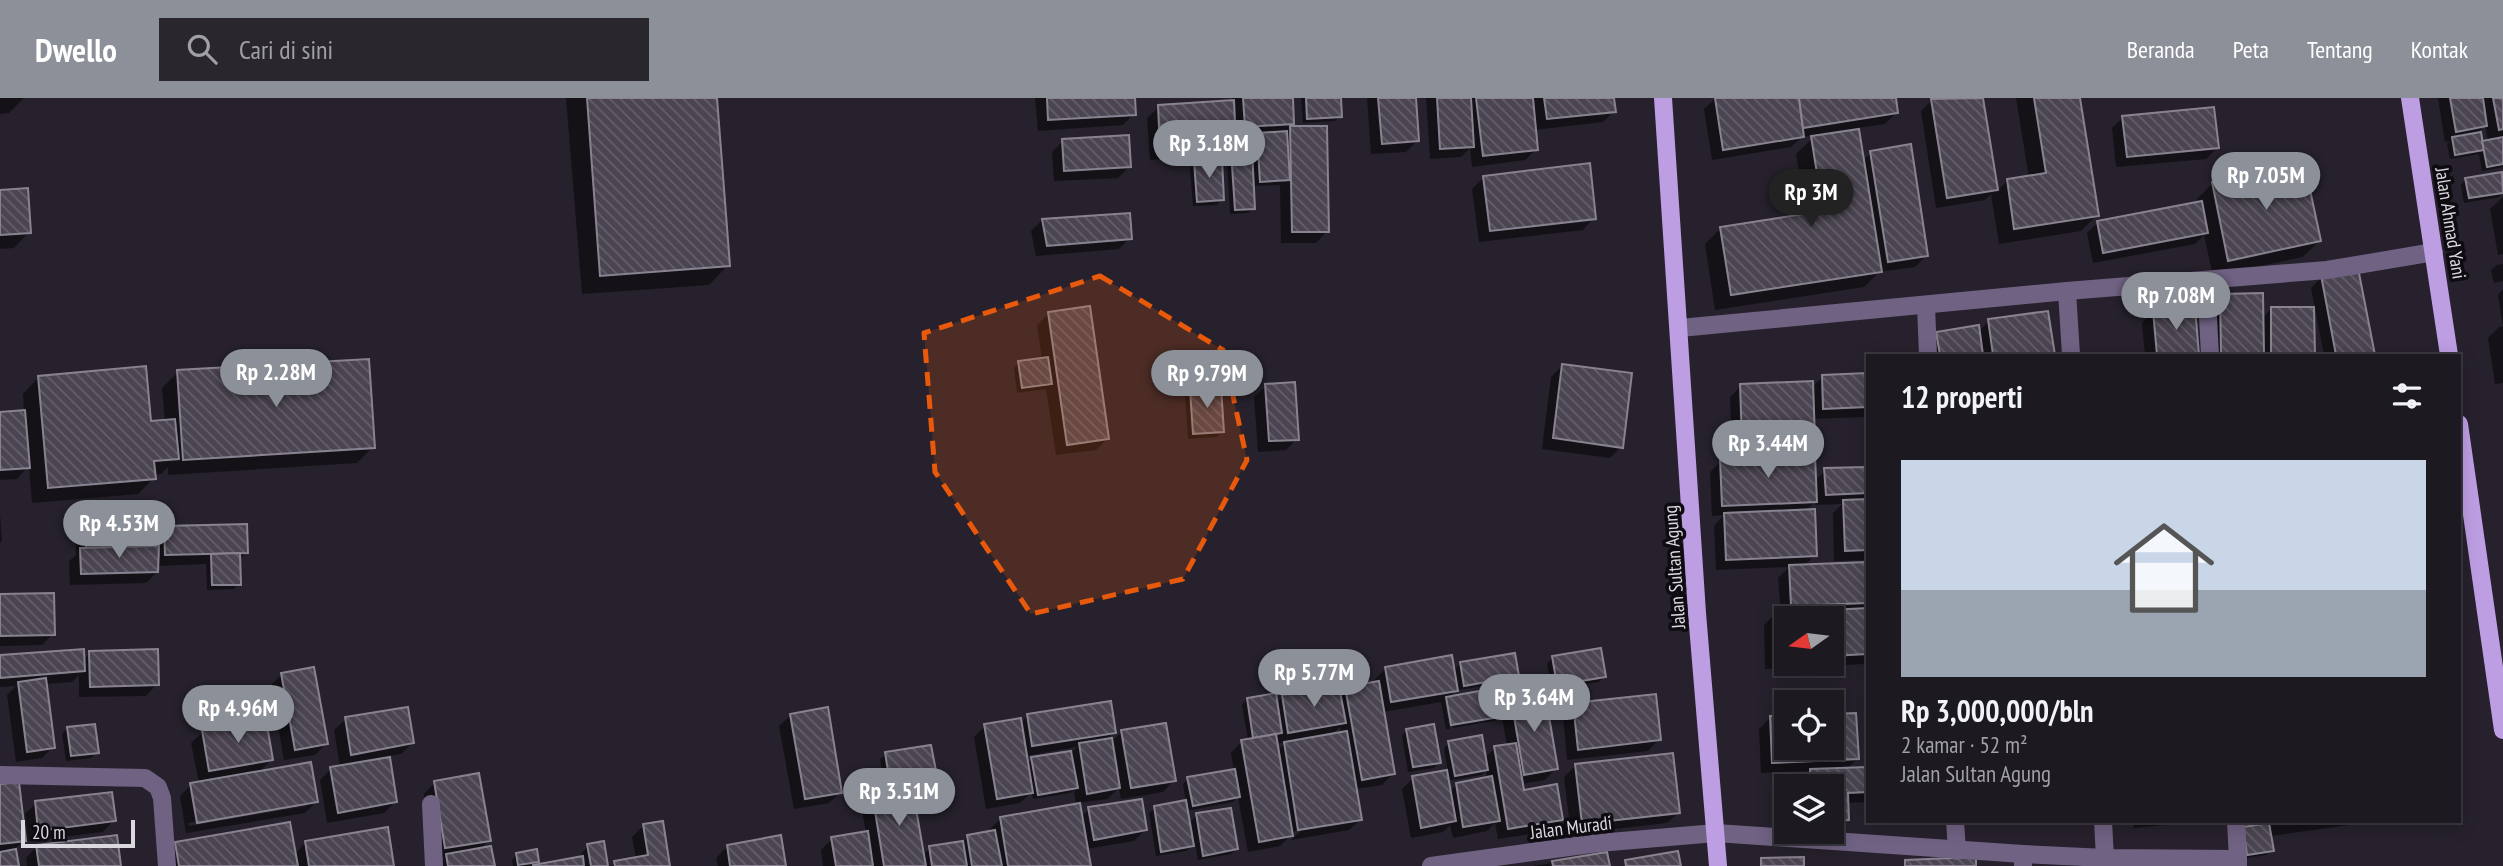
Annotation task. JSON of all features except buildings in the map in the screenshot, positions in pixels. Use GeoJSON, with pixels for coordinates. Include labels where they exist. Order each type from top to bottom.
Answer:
{"type":"FeatureCollection","features":[{"type":"Feature","properties":{"kind":"main road","name":"Jalan Sultan Agung"},"geometry":{"type":"LineString","coordinates":[[1663,98],[1697,613],[1718,866]]}},
{"type":"Feature","properties":{"kind":"main road","name":"Jalan Ahmad Yani"},"geometry":{"type":"LineString","coordinates":[[2410,98],[2449,354]]}},
{"type":"Feature","properties":{"kind":"main road"},"geometry":{"type":"LineString","coordinates":[[2461,439],[2503,730]]}},
{"type":"Feature","properties":{"kind":"street"},"geometry":{"type":"LineString","coordinates":[[1680,328],[2067,291],[2327,270],[2434,252]]}},
{"type":"Feature","properties":{"kind":"street"},"geometry":{"type":"LineString","coordinates":[[2206,280],[2210,354]]}},
{"type":"Feature","properties":{"kind":"street"},"geometry":{"type":"LineString","coordinates":[[2067,291],[2071,354]]}},
{"type":"Feature","properties":{"kind":"street"},"geometry":{"type":"LineString","coordinates":[[1926,306],[1928,354]]}},
{"type":"Feature","properties":{"kind":"street"},"geometry":{"type":"LineString","coordinates":[[0,775],[145,778],[158,786],[162,798],[167,866]]}},
{"type":"Feature","properties":{"kind":"street"},"geometry":{"type":"LineString","coordinates":[[430,804],[434,866]]}},
{"type":"Feature","properties":{"kind":"street"},"geometry":{"type":"LineString","coordinates":[[1955,823],[1957,851]]}},
{"type":"Feature","properties":{"kind":"street"},"geometry":{"type":"LineString","coordinates":[[2103,823],[2105,858]]}},
{"type":"Feature","properties":{"kind":"street"},"geometry":{"type":"LineString","coordinates":[[2236,823],[2238,863]]}},
{"type":"Feature","properties":{"kind":"street","name":"Jalan Muradi"},"geometry":{"type":"LineString","coordinates":[[1431,866],[1598,844],[1716,834],[1957,851],[2023,860],[2105,858],[2238,863]]}},
{"type":"Feature","properties":{"kind":"highlighted area"},"geometry":{"type":"Polygon","coordinates":[[[1100,276],[1223,350],[1247,460],[1183,579],[1031,614],[935,472],[924,333],[1100,276]]]}}]}
